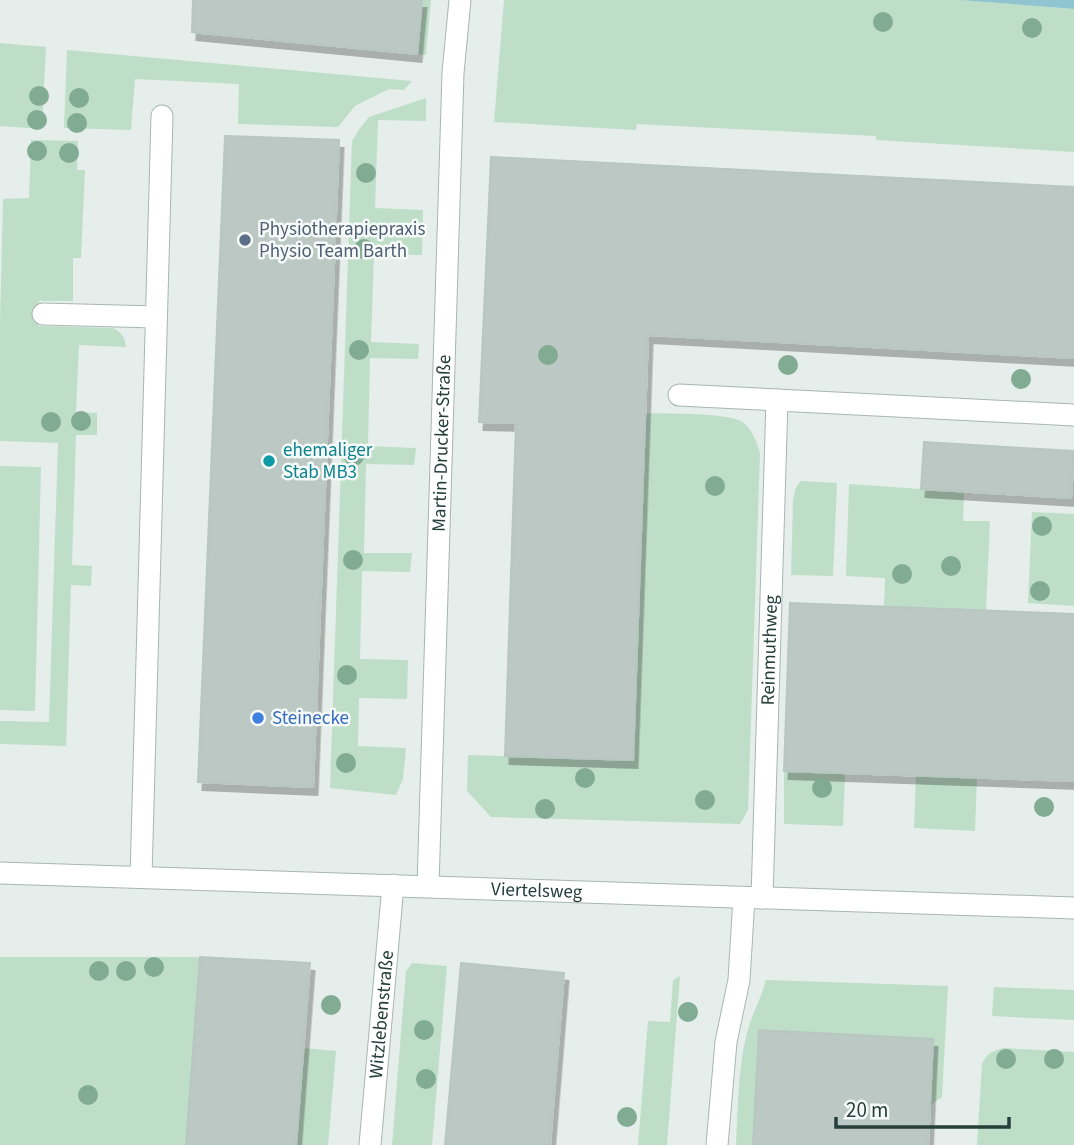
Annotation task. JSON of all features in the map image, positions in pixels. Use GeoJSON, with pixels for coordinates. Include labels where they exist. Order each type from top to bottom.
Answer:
{"type":"FeatureCollection","features":[{"type":"Feature","properties":{"kind":"street","name":"Martin-Drucker-Straße"},"geometry":{"type":"LineString","coordinates":[[428,886],[452,100],[460,0]]}},
{"type":"Feature","properties":{"kind":"street"},"geometry":{"type":"LineString","coordinates":[[141,877],[162,116]]}},
{"type":"Feature","properties":{"kind":"street"},"geometry":{"type":"LineString","coordinates":[[43,314],[156,317]]}},
{"type":"Feature","properties":{"kind":"street"},"geometry":{"type":"LineString","coordinates":[[679,395],[1074,415]]}},
{"type":"Feature","properties":{"kind":"street","name":"Reinmuthweg"},"geometry":{"type":"LineString","coordinates":[[718,1145],[726,1042],[753,898],[777,400]]}},
{"type":"Feature","properties":{"kind":"street","name":"Viertelsweg"},"geometry":{"type":"LineString","coordinates":[[0,873],[1074,908]]}},
{"type":"Feature","properties":{"kind":"street","name":"Witzlebenstraße"},"geometry":{"type":"LineString","coordinates":[[370,1145],[393,885]]}},
{"type":"Feature","properties":{"kind":"green space"},"geometry":{"type":"Polygon","coordinates":[[[422,0],[431,0],[426,55],[417,54],[422,0]]]}},
{"type":"Feature","properties":{"kind":"green space"},"geometry":{"type":"Polygon","coordinates":[[[504,0],[961,0],[1074,9],[1074,152],[876,140],[876,136],[637,124],[636,130],[494,122],[504,0]]]}},
{"type":"Feature","properties":{"kind":"green space"},"geometry":{"type":"Polygon","coordinates":[[[0,43],[46,47],[42,129],[0,126],[0,43]]]}},
{"type":"Feature","properties":{"kind":"green space"},"geometry":{"type":"Polygon","coordinates":[[[67,50],[412,81],[404,90],[389,89],[355,106],[338,127],[238,124],[239,84],[135,79],[131,130],[64,128],[67,50]]]}},
{"type":"Feature","properties":{"kind":"green space"},"geometry":{"type":"Polygon","coordinates":[[[426,98],[426,121],[378,120],[375,208],[423,210],[422,255],[374,254],[371,342],[419,344],[418,359],[370,358],[368,446],[416,448],[414,465],[366,464],[364,553],[412,553],[410,572],[362,571],[360,659],[408,660],[407,699],[359,698],[358,746],[406,748],[403,779],[396,795],[330,788],[352,141],[369,117],[426,98]]]}},
{"type":"Feature","properties":{"kind":"green space"},"geometry":{"type":"Polygon","coordinates":[[[31,140],[78,141],[77,170],[85,170],[81,258],[73,258],[73,301],[39,301],[38,326],[113,328],[122,336],[126,347],[79,345],[76,412],[97,413],[97,435],[76,435],[72,565],[92,566],[91,586],[71,585],[66,746],[0,744],[0,721],[49,722],[58,443],[0,441],[3,199],[29,198],[31,140]]]}},
{"type":"Feature","properties":{"kind":"green space"},"geometry":{"type":"Polygon","coordinates":[[[645,413],[712,415],[737,419],[750,430],[760,453],[748,810],[740,824],[491,817],[467,791],[468,755],[633,760],[645,413]]]}},
{"type":"Feature","properties":{"kind":"green space"},"geometry":{"type":"Polygon","coordinates":[[[0,466],[41,467],[35,711],[0,710],[0,466]]]}},
{"type":"Feature","properties":{"kind":"green space"},"geometry":{"type":"Polygon","coordinates":[[[800,481],[837,483],[833,576],[791,575],[793,501],[800,481]]]}},
{"type":"Feature","properties":{"kind":"green space"},"geometry":{"type":"Polygon","coordinates":[[[849,484],[964,492],[963,521],[990,521],[986,610],[884,607],[885,578],[846,576],[849,484]]]}},
{"type":"Feature","properties":{"kind":"green space"},"geometry":{"type":"Polygon","coordinates":[[[1032,512],[1074,514],[1074,606],[1028,603],[1032,512]]]}},
{"type":"Feature","properties":{"kind":"green space"},"geometry":{"type":"Polygon","coordinates":[[[784,771],[845,773],[843,826],[784,824],[784,771]]]}},
{"type":"Feature","properties":{"kind":"green space"},"geometry":{"type":"Polygon","coordinates":[[[916,776],[977,777],[975,831],[914,828],[916,776]]]}},
{"type":"Feature","properties":{"kind":"green space"},"geometry":{"type":"Polygon","coordinates":[[[0,957],[200,957],[186,1145],[0,1145],[0,957]]]}},
{"type":"Feature","properties":{"kind":"green space"},"geometry":{"type":"Polygon","coordinates":[[[412,963],[447,966],[432,1145],[392,1145],[406,971],[412,963]]]}},
{"type":"Feature","properties":{"kind":"green space"},"geometry":{"type":"Polygon","coordinates":[[[680,976],[667,1145],[638,1145],[648,1021],[670,1022],[673,980],[680,976]]]}},
{"type":"Feature","properties":{"kind":"green space"},"geometry":{"type":"Polygon","coordinates":[[[766,980],[948,986],[942,1097],[930,1105],[933,1039],[760,1030],[753,1145],[736,1145],[743,1054],[749,1026],[766,980]]]}},
{"type":"Feature","properties":{"kind":"green space"},"geometry":{"type":"Polygon","coordinates":[[[994,987],[1074,990],[1074,1020],[992,1016],[994,987]]]}},
{"type":"Feature","properties":{"kind":"green space"},"geometry":{"type":"Polygon","coordinates":[[[303,1048],[336,1051],[328,1145],[296,1145],[303,1048]]]}},
{"type":"Feature","properties":{"kind":"green space"},"geometry":{"type":"Polygon","coordinates":[[[1004,1048],[1074,1052],[1074,1145],[977,1145],[982,1064],[990,1053],[1004,1048]]]}},
{"type":"Feature","properties":{"kind":"water"},"geometry":{"type":"Polygon","coordinates":[[[960,0],[1074,0],[1074,9],[960,0]]]}},
{"type":"Feature","properties":{"kind":"building"},"geometry":{"type":"Polygon","coordinates":[[[193,0],[422,0],[417,54],[192,32],[193,0]]]}},
{"type":"Feature","properties":{"kind":"building","name":"ehemaliger Stab MB3"},"geometry":{"type":"Polygon","coordinates":[[[225,136],[339,140],[313,787],[198,782],[225,136]]]}},
{"type":"Feature","properties":{"kind":"building"},"geometry":{"type":"Polygon","coordinates":[[[491,157],[1074,187],[1074,358],[648,335],[633,760],[505,756],[516,423],[479,422],[491,157]]]}},
{"type":"Feature","properties":{"kind":"building"},"geometry":{"type":"Polygon","coordinates":[[[924,442],[1074,451],[1071,498],[921,489],[924,442]]]}},
{"type":"Feature","properties":{"kind":"building"},"geometry":{"type":"Polygon","coordinates":[[[790,603],[1074,614],[1074,781],[784,771],[790,603]]]}},
{"type":"Feature","properties":{"kind":"building"},"geometry":{"type":"Polygon","coordinates":[[[200,957],[310,963],[296,1145],[186,1145],[200,957]]]}},
{"type":"Feature","properties":{"kind":"building"},"geometry":{"type":"Polygon","coordinates":[[[461,963],[564,973],[550,1145],[445,1145],[461,963]]]}},
{"type":"Feature","properties":{"kind":"building"},"geometry":{"type":"Polygon","coordinates":[[[759,1030],[933,1039],[928,1145],[753,1145],[759,1030]]]}},
{"type":"Feature","properties":{"kind":"place","name":"Physiotherapiepraxis Physio Team Barth"},"geometry":{"type":"Point","coordinates":[245,240]}},
{"type":"Feature","properties":{"kind":"place","name":"ehemaliger Stab MB3"},"geometry":{"type":"Point","coordinates":[269,461]}},
{"type":"Feature","properties":{"kind":"place","name":"Steinecke"},"geometry":{"type":"Point","coordinates":[258,718]}}]}
